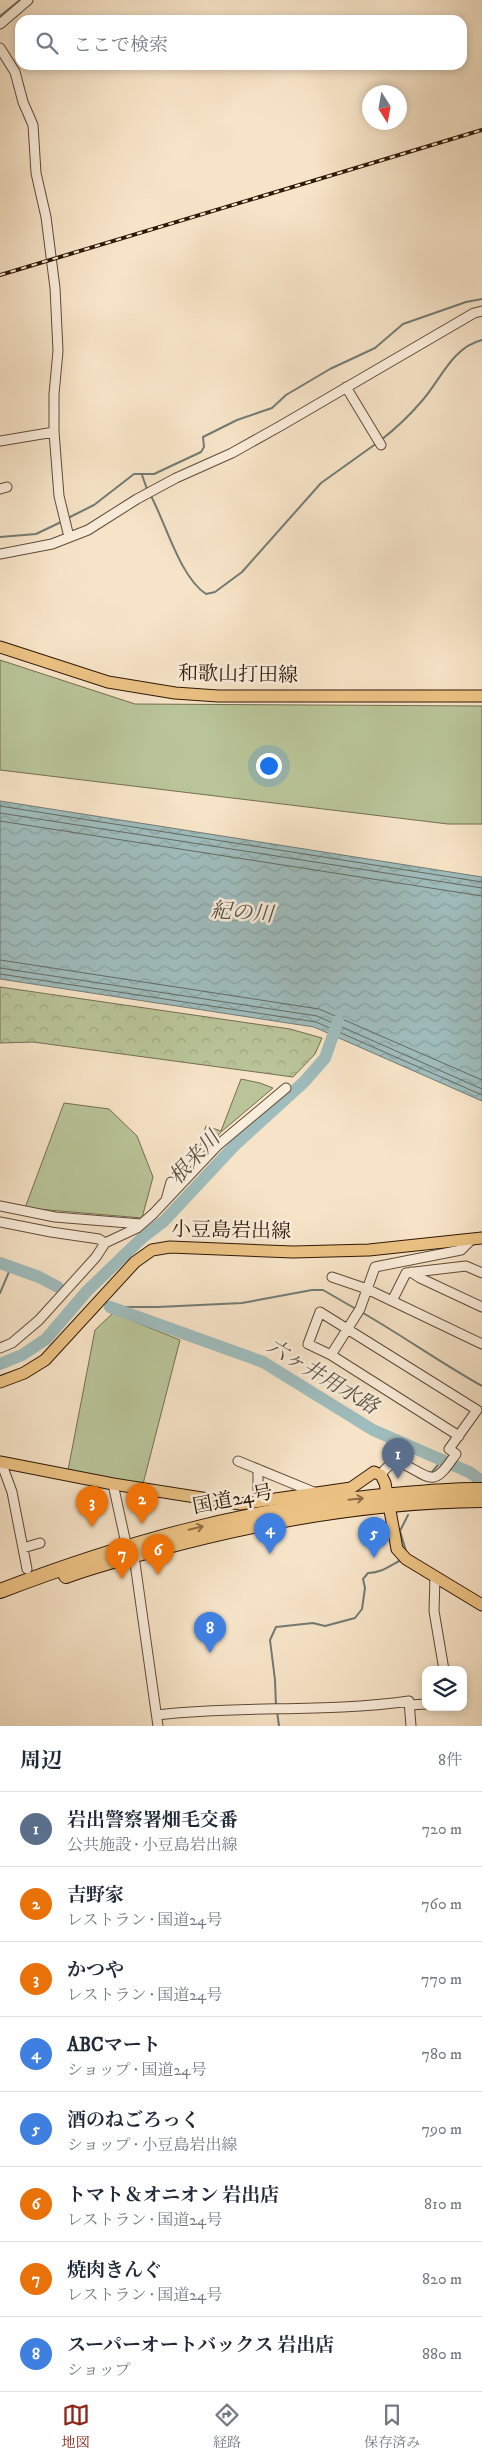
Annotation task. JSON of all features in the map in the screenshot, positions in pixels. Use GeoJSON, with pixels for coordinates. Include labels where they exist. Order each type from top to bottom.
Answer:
{"type":"FeatureCollection","features":[{"type":"Feature","properties":{"kind":"highway","name":"国道24号"},"geometry":{"type":"LineString","coordinates":[[388,1501],[482,1490]]}},
{"type":"Feature","properties":{"kind":"highway","name":"国道24号"},"geometry":{"type":"LineString","coordinates":[[0,1591],[234,1519],[310,1505],[388,1501],[482,1500]]}},
{"type":"Feature","properties":{"kind":"highway","name":"国道24号"},"geometry":{"type":"LineString","coordinates":[[0,1601],[130,1550]]}},
{"type":"Feature","properties":{"kind":"main road","name":"和歌山打田線"},"geometry":{"type":"LineString","coordinates":[[0,647],[108,682],[175,693],[218,696],[482,696]]}},
{"type":"Feature","properties":{"kind":"main road","name":"小豆島岩出線"},"geometry":{"type":"LineString","coordinates":[[0,1382],[24,1373],[45,1360],[135,1262],[152,1250],[170,1247],[292,1252],[369,1250],[477,1238]]}},
{"type":"Feature","properties":{"kind":"main road"},"geometry":{"type":"LineString","coordinates":[[0,1462],[113,1484],[240,1504],[350,1488],[374,1472],[382,1475],[385,1483],[397,1549],[406,1559],[482,1604]]}},
{"type":"Feature","properties":{"kind":"street"},"geometry":{"type":"LineString","coordinates":[[0,24],[28,0]]}},
{"type":"Feature","properties":{"kind":"street"},"geometry":{"type":"LineString","coordinates":[[0,48],[15,72],[23,102],[34,125],[36,173],[52,254],[58,351],[54,394],[54,432],[58,496],[68,533]]}},
{"type":"Feature","properties":{"kind":"street"},"geometry":{"type":"LineString","coordinates":[[0,554],[52,544],[68,533],[88,530],[137,499],[176,478],[232,452],[474,313],[482,311]]}},
{"type":"Feature","properties":{"kind":"street"},"geometry":{"type":"LineString","coordinates":[[346,387],[381,445]]}},
{"type":"Feature","properties":{"kind":"street"},"geometry":{"type":"LineString","coordinates":[[0,441],[54,432]]}},
{"type":"Feature","properties":{"kind":"street"},"geometry":{"type":"LineString","coordinates":[[0,1348],[12,1343],[29,1330],[81,1274],[105,1243],[141,1224],[218,1145],[286,1088]]}},
{"type":"Feature","properties":{"kind":"street"},"geometry":{"type":"LineString","coordinates":[[166,1200],[171,1182]]}},
{"type":"Feature","properties":{"kind":"street"},"geometry":{"type":"LineString","coordinates":[[0,1206],[55,1217],[141,1224]]}},
{"type":"Feature","properties":{"kind":"street"},"geometry":{"type":"LineString","coordinates":[[0,1222],[99,1239],[105,1243]]}},
{"type":"Feature","properties":{"kind":"street"},"geometry":{"type":"LineString","coordinates":[[332,1355],[359,1311],[376,1267],[461,1250],[477,1238]]}},
{"type":"Feature","properties":{"kind":"street"},"geometry":{"type":"LineString","coordinates":[[392,1301],[406,1273],[466,1266],[482,1272]]}},
{"type":"Feature","properties":{"kind":"street"},"geometry":{"type":"LineString","coordinates":[[411,1272],[482,1307]]}},
{"type":"Feature","properties":{"kind":"street"},"geometry":{"type":"LineString","coordinates":[[332,1277],[367,1289],[482,1344]]}},
{"type":"Feature","properties":{"kind":"street"},"geometry":{"type":"LineString","coordinates":[[382,1475],[386,1468],[396,1464],[411,1466],[429,1476],[435,1477],[440,1474],[456,1454],[449,1449],[459,1436],[477,1410],[320,1312],[308,1344],[332,1355],[459,1436]]}},
{"type":"Feature","properties":{"kind":"street"},"geometry":{"type":"LineString","coordinates":[[238,1461],[317,1493]]}},
{"type":"Feature","properties":{"kind":"street"},"geometry":{"type":"LineString","coordinates":[[0,1462],[12,1492],[28,1569]]}},
{"type":"Feature","properties":{"kind":"street"},"geometry":{"type":"LineString","coordinates":[[258,1469],[258,1502]]}},
{"type":"Feature","properties":{"kind":"street"},"geometry":{"type":"LineString","coordinates":[[113,1484],[130,1550],[158,1726]]}},
{"type":"Feature","properties":{"kind":"street"},"geometry":{"type":"LineString","coordinates":[[23,1548],[40,1543]]}},
{"type":"Feature","properties":{"kind":"street"},"geometry":{"type":"LineString","coordinates":[[435,1577],[434,1610],[443,1666]]}},
{"type":"Feature","properties":{"kind":"street"},"geometry":{"type":"LineString","coordinates":[[157,1715],[229,1709],[366,1707],[409,1701],[411,1726]]}},
{"type":"Feature","properties":{"kind":"street"},"geometry":{"type":"LineString","coordinates":[[409,1705],[422,1704]]}},
{"type":"Feature","properties":{"kind":"green space"},"geometry":{"type":"Polygon","coordinates":[[[0,660],[135,704],[482,706],[482,824],[448,824],[0,770],[0,660]]]}},
{"type":"Feature","properties":{"kind":"green space"},"geometry":{"type":"Polygon","coordinates":[[[0,987],[290,1029],[322,1038],[315,1054],[293,1077],[33,1042],[0,1043],[0,987]]]}},
{"type":"Feature","properties":{"kind":"green space"},"geometry":{"type":"Polygon","coordinates":[[[241,1079],[273,1088],[221,1132],[193,1165],[206,1126],[221,1131],[241,1079]]]}},
{"type":"Feature","properties":{"kind":"green space"},"geometry":{"type":"Polygon","coordinates":[[[64,1103],[109,1109],[137,1136],[153,1177],[142,1218],[25,1208],[64,1103]]]}},
{"type":"Feature","properties":{"kind":"green space"},"geometry":{"type":"Polygon","coordinates":[[[113,1313],[180,1340],[143,1484],[68,1470],[95,1330],[113,1313]]]}},
{"type":"Feature","properties":{"kind":"water","name":"紀の川"},"geometry":{"type":"Polygon","coordinates":[[[0,801],[482,877],[482,1101],[314,1027],[0,979],[0,801]]]}},
{"type":"Feature","properties":{"kind":"waterway"},"geometry":{"type":"LineString","coordinates":[[0,16],[20,0]]}},
{"type":"Feature","properties":{"kind":"waterway"},"geometry":{"type":"LineString","coordinates":[[68,518],[94,505],[134,474],[154,474],[201,452],[204,447],[203,437],[237,420],[272,408],[286,395],[330,369],[375,348],[403,324],[466,302],[482,299]]}},
{"type":"Feature","properties":{"kind":"waterway"},"geometry":{"type":"LineString","coordinates":[[381,440],[416,407],[454,357],[471,344],[482,340]]}},
{"type":"Feature","properties":{"kind":"waterway"},"geometry":{"type":"LineString","coordinates":[[151,496],[181,563],[197,586],[206,594],[215,592],[242,572],[321,483],[377,443]]}},
{"type":"Feature","properties":{"kind":"waterway"},"geometry":{"type":"LineString","coordinates":[[142,475],[147,489]]}},
{"type":"Feature","properties":{"kind":"waterway"},"geometry":{"type":"LineString","coordinates":[[0,537],[36,534],[61,522]]}},
{"type":"Feature","properties":{"kind":"waterway","name":"根来川"},"geometry":{"type":"LineString","coordinates":[[0,1364],[22,1355],[46,1339],[87,1291],[142,1238],[164,1221],[235,1145],[304,1082],[325,1058],[338,1021]]}},
{"type":"Feature","properties":{"kind":"waterway","name":"六ヶ井用水路"},"geometry":{"type":"LineString","coordinates":[[0,1263],[39,1277],[58,1287]]}},
{"type":"Feature","properties":{"kind":"waterway"},"geometry":{"type":"LineString","coordinates":[[0,1293],[11,1267]]}},
{"type":"Feature","properties":{"kind":"waterway"},"geometry":{"type":"LineString","coordinates":[[110,1307],[242,1303],[312,1290],[323,1290],[356,1309]]}},
{"type":"Feature","properties":{"kind":"waterway","name":"六ヶ井用水路"},"geometry":{"type":"LineString","coordinates":[[110,1307],[263,1362],[373,1430],[469,1472],[482,1481]]}},
{"type":"Feature","properties":{"kind":"waterway"},"geometry":{"type":"LineString","coordinates":[[363,1313],[482,1386]]}},
{"type":"Feature","properties":{"kind":"waterway"},"geometry":{"type":"LineString","coordinates":[[432,1472],[442,1460]]}},
{"type":"Feature","properties":{"kind":"waterway"},"geometry":{"type":"LineString","coordinates":[[406,1551],[400,1531],[408,1515]]}},
{"type":"Feature","properties":{"kind":"waterway"},"geometry":{"type":"LineString","coordinates":[[276,1706],[270,1640],[276,1627],[313,1623],[325,1626],[355,1618],[362,1609],[365,1588],[363,1579],[368,1573],[381,1570],[401,1560]]}},
{"type":"Feature","properties":{"kind":"waterway"},"geometry":{"type":"LineString","coordinates":[[277,1711],[279,1726]]}},
{"type":"Feature","properties":{"kind":"railway"},"geometry":{"type":"LineString","coordinates":[[0,275],[482,130]]}},
{"type":"Feature","properties":{"kind":"place","name":"岩出警察署畑毛交番"},"geometry":{"type":"Point","coordinates":[398,1479]}},
{"type":"Feature","properties":{"kind":"place","name":"吉野家"},"geometry":{"type":"Point","coordinates":[142,1524]}},
{"type":"Feature","properties":{"kind":"place","name":"かつや"},"geometry":{"type":"Point","coordinates":[92,1527]}},
{"type":"Feature","properties":{"kind":"place","name":"ABCマート"},"geometry":{"type":"Point","coordinates":[270,1554]}},
{"type":"Feature","properties":{"kind":"place","name":"酒のねごろっく"},"geometry":{"type":"Point","coordinates":[374,1558]}},
{"type":"Feature","properties":{"kind":"place","name":"トマト＆オニオン 岩出店"},"geometry":{"type":"Point","coordinates":[158,1575]}},
{"type":"Feature","properties":{"kind":"place","name":"焼肉きんぐ"},"geometry":{"type":"Point","coordinates":[122,1579]}},
{"type":"Feature","properties":{"kind":"place","name":"スーパーオートバックス 岩出店"},"geometry":{"type":"Point","coordinates":[210,1653]}}]}
